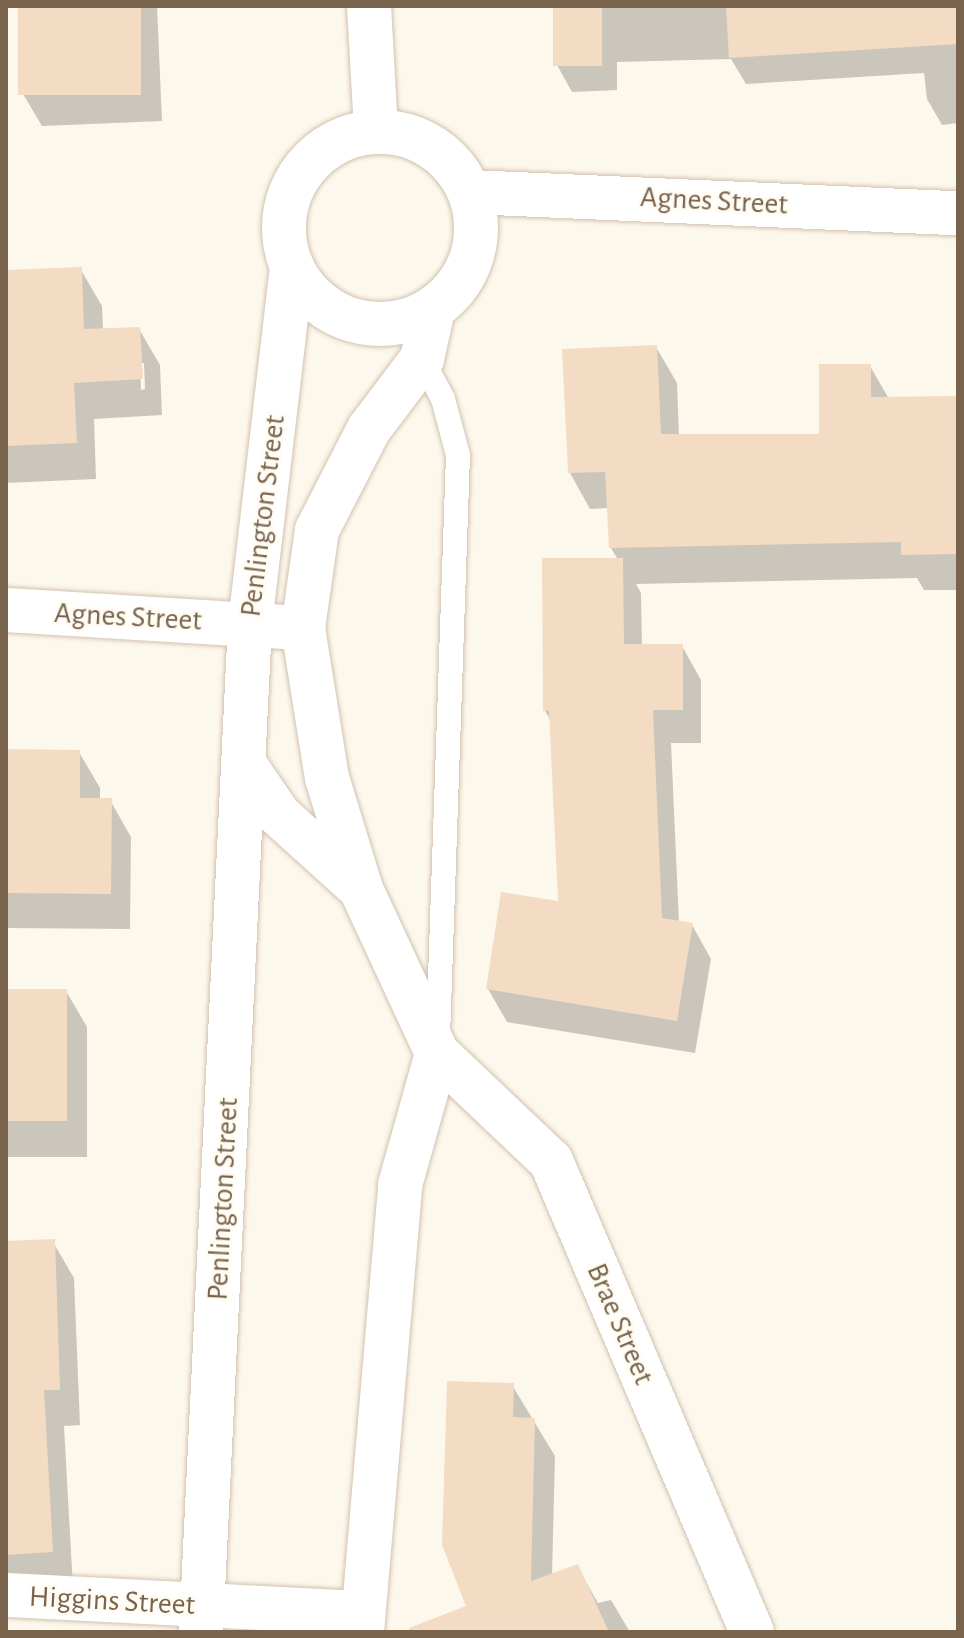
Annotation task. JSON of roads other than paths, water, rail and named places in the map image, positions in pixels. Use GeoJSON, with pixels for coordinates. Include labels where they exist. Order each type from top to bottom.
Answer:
{"type":"FeatureCollection","features":[{"type":"Feature","properties":{"kind":"street"},"geometry":{"type":"LineString","coordinates":[[369,6],[376,132]]}},
{"type":"Feature","properties":{"kind":"street"},"geometry":{"type":"LineString","coordinates":[[376,132],[400,133],[442,154],[470,192],[475,244],[453,291],[433,309],[392,323],[370,324],[338,315],[311,295],[292,267],[284,237],[287,206],[299,177],[319,154],[345,138],[376,132]]}},
{"type":"Feature","properties":{"kind":"street","name":"Agnes Street"},"geometry":{"type":"LineString","coordinates":[[470,192],[958,213]]}},
{"type":"Feature","properties":{"kind":"street","name":"Penlington Street"},"geometry":{"type":"LineString","coordinates":[[202,1619],[250,624],[292,267]]}},
{"type":"Feature","properties":{"kind":"street","name":"Penlington Street"},"geometry":{"type":"LineString","coordinates":[[433,309],[422,359],[369,429],[317,530],[303,628],[327,778],[361,889],[437,1053]]}},
{"type":"Feature","properties":{"kind":"street","name":"Agnes Street"},"geometry":{"type":"LineString","coordinates":[[6,610],[303,628]]}},
{"type":"Feature","properties":{"kind":"street","name":"Penlington Street"},"geometry":{"type":"LineString","coordinates":[[245,765],[279,815],[361,889]]}},
{"type":"Feature","properties":{"kind":"street"},"geometry":{"type":"LineString","coordinates":[[362,1622],[400,1185],[437,1053]]}},
{"type":"Feature","properties":{"kind":"street","name":"Brae Street"},"geometry":{"type":"LineString","coordinates":[[437,1053],[551,1161],[752,1632]]}},
{"type":"Feature","properties":{"kind":"street","name":"Higgins Street"},"geometry":{"type":"LineString","coordinates":[[6,1595],[202,1619],[362,1622]]}},
{"type":"Feature","properties":{"kind":"lane"},"geometry":{"type":"LineString","coordinates":[[422,359],[443,399],[458,455],[437,1053]]}}]}
